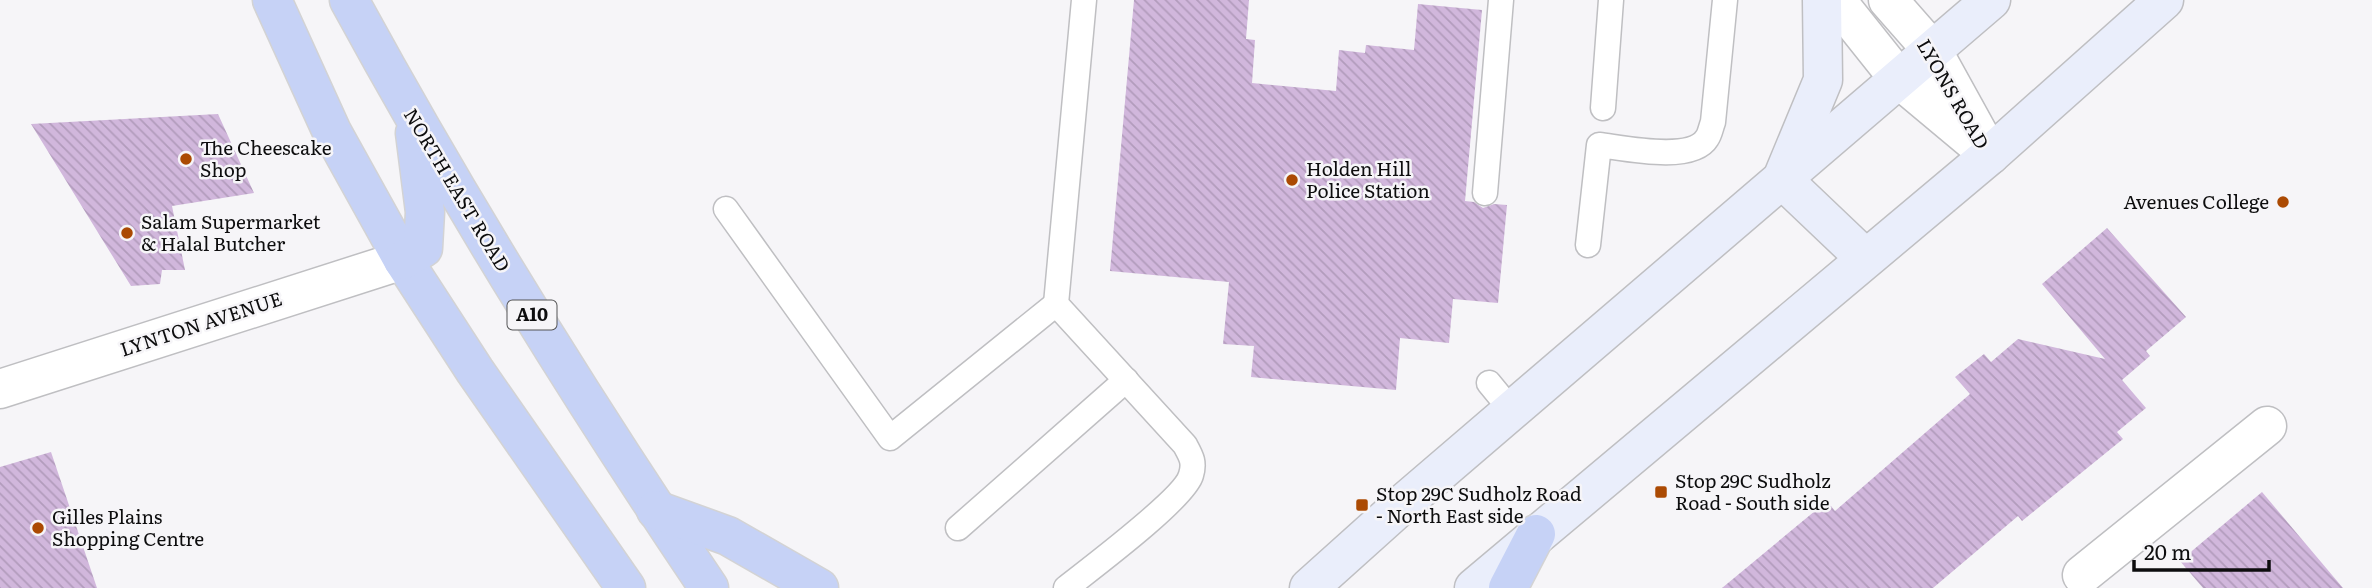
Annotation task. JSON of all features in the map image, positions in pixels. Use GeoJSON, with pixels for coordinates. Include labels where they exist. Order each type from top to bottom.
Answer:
{"type":"FeatureCollection","features":[{"type":"Feature","properties":{"kind":"highway"},"geometry":{"type":"LineString","coordinates":[[272,0],[332,132],[403,260],[475,371],[626,588]]}},
{"type":"Feature","properties":{"kind":"highway","name":"NORTH EAST ROAD"},"geometry":{"type":"LineString","coordinates":[[349,0],[413,117],[560,362],[709,588]]}},
{"type":"Feature","properties":{"kind":"highway"},"geometry":{"type":"LineString","coordinates":[[403,260],[423,248],[425,212],[413,117]]}},
{"type":"Feature","properties":{"kind":"highway"},"geometry":{"type":"LineString","coordinates":[[656,510],[728,536],[819,588]]}},
{"type":"Feature","properties":{"kind":"highway"},"geometry":{"type":"LineString","coordinates":[[1508,588],[1536,534]]}},
{"type":"Feature","properties":{"kind":"main road"},"geometry":{"type":"LineString","coordinates":[[1782,179],[1823,80],[1822,0]]}},
{"type":"Feature","properties":{"kind":"main road"},"geometry":{"type":"LineString","coordinates":[[1309,588],[1500,397],[1782,179],[1992,0]]}},
{"type":"Feature","properties":{"kind":"main road"},"geometry":{"type":"LineString","coordinates":[[1474,588],[1990,155],[2164,0]]}},
{"type":"Feature","properties":{"kind":"main road"},"geometry":{"type":"LineString","coordinates":[[1782,179],[1866,258]]}},
{"type":"Feature","properties":{"kind":"street","name":"LYONS ROAD"},"geometry":{"type":"LineString","coordinates":[[1836,0],[1899,79],[1990,155]]}},
{"type":"Feature","properties":{"kind":"street","name":"LYONS ROAD"},"geometry":{"type":"LineString","coordinates":[[1888,0],[1933,50],[1990,155]]}},
{"type":"Feature","properties":{"kind":"street","name":"LYNTON AVENUE"},"geometry":{"type":"LineString","coordinates":[[0,389],[403,260]]}},
{"type":"Feature","properties":{"kind":"street"},"geometry":{"type":"LineString","coordinates":[[2080,584],[2267,426]]}},
{"type":"Feature","properties":{"kind":"lane"},"geometry":{"type":"LineString","coordinates":[[726,209],[890,438],[1056,304],[1084,0]]}},
{"type":"Feature","properties":{"kind":"lane"},"geometry":{"type":"LineString","coordinates":[[1485,193],[1501,0]]}},
{"type":"Feature","properties":{"kind":"lane"},"geometry":{"type":"LineString","coordinates":[[1603,108],[1611,0]]}},
{"type":"Feature","properties":{"kind":"lane"},"geometry":{"type":"LineString","coordinates":[[1588,245],[1599,145],[1675,153],[1692,150],[1706,140],[1713,122],[1725,0]]}},
{"type":"Feature","properties":{"kind":"lane"},"geometry":{"type":"LineString","coordinates":[[1056,304],[1185,444],[1194,461],[1191,478],[1175,498],[1066,588]]}},
{"type":"Feature","properties":{"kind":"lane"},"geometry":{"type":"LineString","coordinates":[[958,528],[1126,380]]}},
{"type":"Feature","properties":{"kind":"building","name":"Holden Hill Police Station"},"geometry":{"type":"Polygon","coordinates":[[[1134,0],[1249,0],[1246,39],[1255,40],[1252,83],[1336,91],[1339,50],[1365,53],[1366,45],[1414,50],[1418,4],[1482,10],[1465,201],[1474,202],[1483,208],[1494,204],[1507,205],[1498,303],[1453,299],[1449,343],[1400,338],[1396,390],[1251,377],[1254,346],[1223,344],[1229,282],[1110,271],[1134,0]]]}},
{"type":"Feature","properties":{"kind":"building"},"geometry":{"type":"Polygon","coordinates":[[[218,114],[254,193],[172,206],[185,270],[162,270],[160,284],[131,286],[31,124],[218,114]]]}},
{"type":"Feature","properties":{"kind":"building"},"geometry":{"type":"Polygon","coordinates":[[[2107,228],[2186,317],[2146,351],[2150,356],[2122,380],[2146,408],[2117,432],[2123,439],[2022,521],[2018,516],[1933,588],[1722,588],[1827,501],[1835,511],[1970,394],[1955,377],[1984,354],[1991,362],[2018,339],[2105,359],[2042,284],[2107,228]]]}},
{"type":"Feature","properties":{"kind":"building","name":"Gilles Plains Shopping Centre"},"geometry":{"type":"Polygon","coordinates":[[[51,452],[97,588],[0,588],[0,467],[51,452]]]}},
{"type":"Feature","properties":{"kind":"building"},"geometry":{"type":"Polygon","coordinates":[[[2262,492],[2343,588],[2203,588],[2180,561],[2262,492]]]}},
{"type":"Feature","properties":{"kind":"place","name":"The Cheescake Shop"},"geometry":{"type":"Point","coordinates":[186,159]}},
{"type":"Feature","properties":{"kind":"place","name":"Holden Hill Police Station"},"geometry":{"type":"Point","coordinates":[1292,180]}},
{"type":"Feature","properties":{"kind":"place","name":"Avenues College"},"geometry":{"type":"Point","coordinates":[2283,202]}},
{"type":"Feature","properties":{"kind":"place","name":"Salam Supermarket & Halal Butcher"},"geometry":{"type":"Point","coordinates":[127,233]}},
{"type":"Feature","properties":{"kind":"place","name":"Stop 29C Sudholz Road - South side"},"geometry":{"type":"Point","coordinates":[1661,492]}},
{"type":"Feature","properties":{"kind":"place","name":"Stop 29C Sudholz Road - North East side"},"geometry":{"type":"Point","coordinates":[1362,505]}},
{"type":"Feature","properties":{"kind":"place","name":"Gilles Plains Shopping Centre"},"geometry":{"type":"Point","coordinates":[38,528]}}]}
